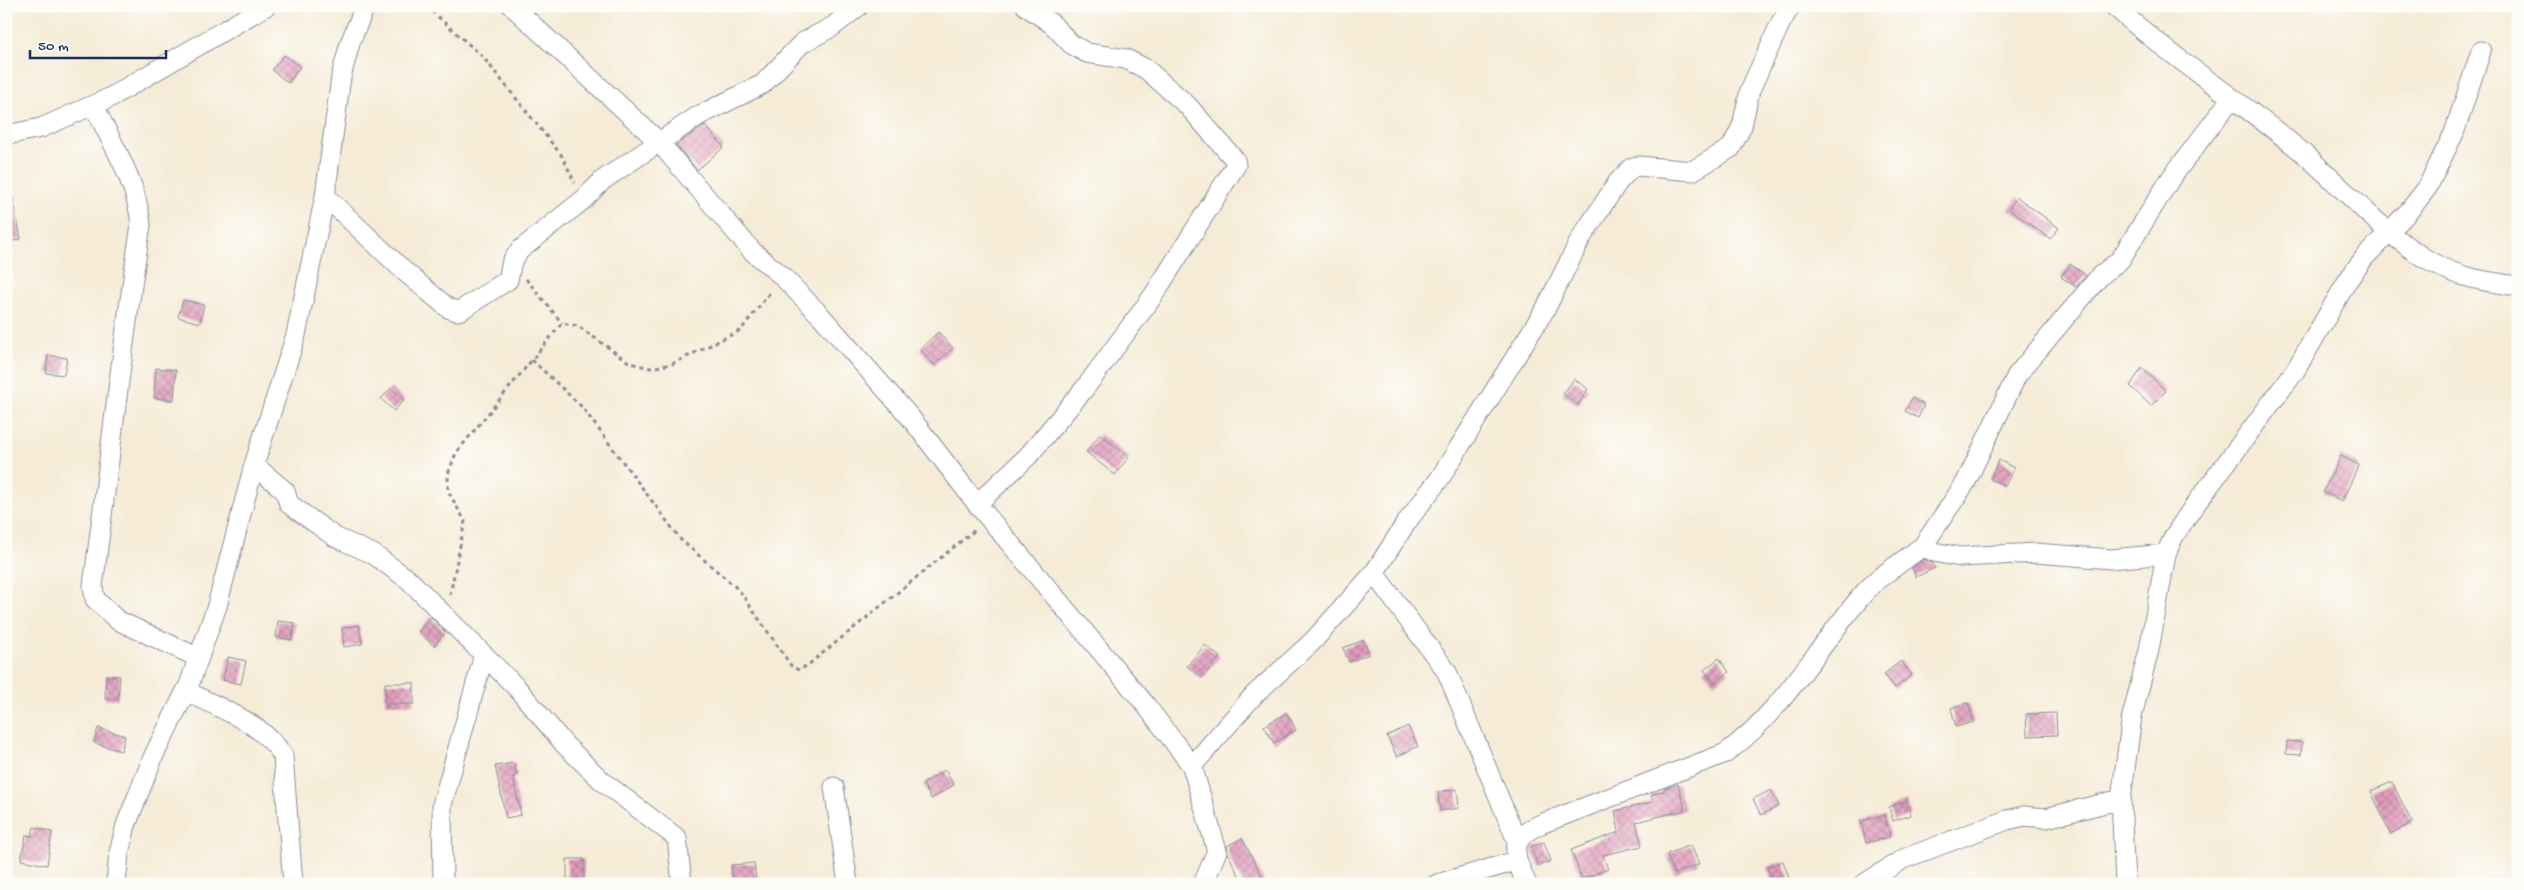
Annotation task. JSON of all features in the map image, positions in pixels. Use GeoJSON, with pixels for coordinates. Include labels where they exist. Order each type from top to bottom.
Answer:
{"type":"FeatureCollection","features":[{"type":"Feature","properties":{"kind":"street"},"geometry":{"type":"LineString","coordinates":[[6,135],[41,128],[94,106],[266,6]]}},
{"type":"Feature","properties":{"kind":"street"},"geometry":{"type":"LineString","coordinates":[[116,884],[119,853],[126,825],[154,755],[186,691],[217,606],[254,465],[303,307],[325,196],[341,77],[350,43],[365,6]]}},
{"type":"Feature","properties":{"kind":"street"},"geometry":{"type":"LineString","coordinates":[[512,6],[658,141],[752,250],[782,276],[910,417],[983,511],[1145,704],[1192,766],[1217,851],[1203,884]]}},
{"type":"Feature","properties":{"kind":"street"},"geometry":{"type":"LineString","coordinates":[[325,196],[404,271],[448,308],[457,312],[508,280],[512,261],[520,250],[583,200],[603,180],[658,141],[698,116],[762,84],[802,43],[832,27],[859,6]]}},
{"type":"Feature","properties":{"kind":"street"},"geometry":{"type":"LineString","coordinates":[[1192,766],[1254,695],[1312,642],[1374,573],[1406,523],[1440,478],[1546,308],[1581,238],[1618,182],[1631,168],[1638,166],[1692,171],[1731,148],[1742,126],[1750,90],[1780,22],[1791,6]]}},
{"type":"Feature","properties":{"kind":"street"},"geometry":{"type":"LineString","coordinates":[[2114,6],[2152,39],[2300,151],[2417,253],[2449,271],[2491,284],[2518,286]]}},
{"type":"Feature","properties":{"kind":"street"},"geometry":{"type":"LineString","coordinates":[[983,511],[1085,388],[1153,296],[1236,165],[1235,160],[1188,106],[1146,69],[1126,59],[1087,52],[1071,44],[1052,24],[1029,7]]}},
{"type":"Feature","properties":{"kind":"street"},"geometry":{"type":"LineString","coordinates":[[2126,884],[2121,799],[2132,716],[2149,650],[2166,554],[2174,536],[2192,509],[2295,371],[2348,280],[2389,230],[2409,211],[2428,188],[2454,133],[2481,51]]}},
{"type":"Feature","properties":{"kind":"street"},"geometry":{"type":"LineString","coordinates":[[1517,841],[1521,836],[1541,824],[1726,753],[1750,736],[1784,697],[1864,592],[1878,579],[1923,546],[1966,482],[2017,375],[2100,276],[2120,260],[2171,178],[2231,99]]}},
{"type":"Feature","properties":{"kind":"street"},"geometry":{"type":"LineString","coordinates":[[94,106],[126,172],[139,207],[141,225],[123,339],[114,433],[93,586],[95,599],[117,620],[199,658]]}},
{"type":"Feature","properties":{"kind":"street"},"geometry":{"type":"LineString","coordinates":[[254,465],[285,490],[289,504],[335,537],[386,562],[409,580],[517,688],[565,745],[602,781],[677,838],[682,884]]}},
{"type":"Feature","properties":{"kind":"street"},"geometry":{"type":"LineString","coordinates":[[1923,546],[1934,552],[1960,557],[2036,553],[2111,559],[2166,554]]}},
{"type":"Feature","properties":{"kind":"street"},"geometry":{"type":"LineString","coordinates":[[1374,573],[1447,672],[1517,841],[1516,861],[1527,884]]}},
{"type":"Feature","properties":{"kind":"street"},"geometry":{"type":"LineString","coordinates":[[443,884],[442,805],[484,655]]}},
{"type":"Feature","properties":{"kind":"street"},"geometry":{"type":"LineString","coordinates":[[186,691],[251,725],[276,744],[283,756],[293,884]]}},
{"type":"Feature","properties":{"kind":"street"},"geometry":{"type":"LineString","coordinates":[[834,787],[848,884]]}},
{"type":"Feature","properties":{"kind":"street"},"geometry":{"type":"LineString","coordinates":[[1864,884],[1903,859],[2007,820],[2024,816],[2046,818],[2121,799]]}},
{"type":"Feature","properties":{"kind":"street"},"geometry":{"type":"LineString","coordinates":[[1437,884],[1516,861]]}},
{"type":"Feature","properties":{"kind":"path"},"geometry":{"type":"LineString","coordinates":[[426,6],[483,57],[562,156],[583,200]]}},
{"type":"Feature","properties":{"kind":"path"},"geometry":{"type":"LineString","coordinates":[[512,261],[562,323],[578,326],[630,363],[650,368],[665,365],[741,330],[782,276]]}},
{"type":"Feature","properties":{"kind":"path"},"geometry":{"type":"LineString","coordinates":[[445,616],[465,521],[448,491],[448,474],[456,452],[562,323]]}},
{"type":"Feature","properties":{"kind":"path"},"geometry":{"type":"LineString","coordinates":[[532,360],[582,407],[681,540],[739,590],[792,667],[799,670],[808,665],[983,511]]}},
{"type":"Feature","properties":{"kind":"building"},"geometry":{"type":"Polygon","coordinates":[[[284,55],[300,67],[288,83],[272,70],[284,55]]]}},
{"type":"Feature","properties":{"kind":"building"},"geometry":{"type":"Polygon","coordinates":[[[705,125],[724,147],[697,170],[676,145],[705,125]]]}},
{"type":"Feature","properties":{"kind":"building"},"geometry":{"type":"Polygon","coordinates":[[[2017,197],[2059,228],[2050,239],[2009,209],[2017,197]]]}},
{"type":"Feature","properties":{"kind":"building"},"geometry":{"type":"Polygon","coordinates":[[[13,198],[21,239],[6,243],[6,199],[13,198]]]}},
{"type":"Feature","properties":{"kind":"building"},"geometry":{"type":"Polygon","coordinates":[[[2070,264],[2086,275],[2076,287],[2061,277],[2070,264]]]}},
{"type":"Feature","properties":{"kind":"building"},"geometry":{"type":"Polygon","coordinates":[[[183,300],[204,305],[200,323],[178,317],[183,300]]]}},
{"type":"Feature","properties":{"kind":"building"},"geometry":{"type":"Polygon","coordinates":[[[938,332],[953,348],[934,365],[920,349],[938,332]]]}},
{"type":"Feature","properties":{"kind":"building"},"geometry":{"type":"Polygon","coordinates":[[[48,355],[67,358],[64,375],[46,373],[48,355]]]}},
{"type":"Feature","properties":{"kind":"building"},"geometry":{"type":"Polygon","coordinates":[[[156,368],[176,370],[174,400],[154,398],[156,368]]]}},
{"type":"Feature","properties":{"kind":"building"},"geometry":{"type":"Polygon","coordinates":[[[2142,368],[2166,391],[2151,406],[2130,386],[2142,368]]]}},
{"type":"Feature","properties":{"kind":"building"},"geometry":{"type":"Polygon","coordinates":[[[1574,379],[1588,389],[1578,405],[1563,394],[1574,379]]]}},
{"type":"Feature","properties":{"kind":"building"},"geometry":{"type":"Polygon","coordinates":[[[391,388],[404,400],[394,411],[381,399],[391,388]]]}},
{"type":"Feature","properties":{"kind":"building"},"geometry":{"type":"Polygon","coordinates":[[[1912,398],[1924,405],[1918,418],[1905,411],[1912,398]]]}},
{"type":"Feature","properties":{"kind":"building"},"geometry":{"type":"Polygon","coordinates":[[[1100,434],[1129,457],[1115,475],[1086,452],[1100,434]]]}},
{"type":"Feature","properties":{"kind":"building"},"geometry":{"type":"Polygon","coordinates":[[[2341,456],[2359,465],[2342,501],[2323,492],[2341,456]]]}},
{"type":"Feature","properties":{"kind":"building"},"geometry":{"type":"Polygon","coordinates":[[[1999,460],[2014,468],[2005,486],[1990,479],[1999,460]]]}},
{"type":"Feature","properties":{"kind":"building"},"geometry":{"type":"Polygon","coordinates":[[[1924,559],[1933,563],[1935,568],[1916,577],[1912,568],[1924,559]]]}},
{"type":"Feature","properties":{"kind":"building"},"geometry":{"type":"Polygon","coordinates":[[[431,617],[445,632],[434,646],[418,632],[431,617]]]}},
{"type":"Feature","properties":{"kind":"building"},"geometry":{"type":"Polygon","coordinates":[[[278,621],[295,623],[292,640],[276,637],[278,621]]]}},
{"type":"Feature","properties":{"kind":"building"},"geometry":{"type":"Polygon","coordinates":[[[359,625],[362,644],[344,647],[342,628],[359,625]]]}},
{"type":"Feature","properties":{"kind":"building"},"geometry":{"type":"Polygon","coordinates":[[[1364,640],[1369,654],[1349,662],[1343,648],[1364,640]]]}},
{"type":"Feature","properties":{"kind":"building"},"geometry":{"type":"Polygon","coordinates":[[[1205,645],[1220,657],[1202,678],[1187,666],[1205,645]]]}},
{"type":"Feature","properties":{"kind":"building"},"geometry":{"type":"Polygon","coordinates":[[[228,657],[246,661],[241,684],[223,680],[228,657]]]}},
{"type":"Feature","properties":{"kind":"building"},"geometry":{"type":"Polygon","coordinates":[[[1719,658],[1729,672],[1714,683],[1704,670],[1719,658]]]}},
{"type":"Feature","properties":{"kind":"building"},"geometry":{"type":"Polygon","coordinates":[[[1901,661],[1912,675],[1895,688],[1884,674],[1901,661]]]}},
{"type":"Feature","properties":{"kind":"building"},"geometry":{"type":"Polygon","coordinates":[[[106,675],[120,676],[118,699],[105,699],[106,675]]]}},
{"type":"Feature","properties":{"kind":"building"},"geometry":{"type":"Polygon","coordinates":[[[385,683],[414,683],[414,704],[385,704],[385,683]]]}},
{"type":"Feature","properties":{"kind":"building"},"geometry":{"type":"Polygon","coordinates":[[[1968,703],[1974,722],[1956,727],[1951,708],[1968,703]]]}},
{"type":"Feature","properties":{"kind":"building"},"geometry":{"type":"Polygon","coordinates":[[[1287,713],[1296,730],[1274,743],[1264,726],[1287,713]]]}},
{"type":"Feature","properties":{"kind":"building"},"geometry":{"type":"Polygon","coordinates":[[[2056,713],[2057,735],[2027,736],[2026,714],[2056,713]]]}},
{"type":"Feature","properties":{"kind":"building"},"geometry":{"type":"Polygon","coordinates":[[[1408,726],[1418,746],[1397,757],[1387,736],[1408,726]]]}},
{"type":"Feature","properties":{"kind":"building"},"geometry":{"type":"Polygon","coordinates":[[[98,728],[125,736],[121,751],[94,743],[98,728]]]}},
{"type":"Feature","properties":{"kind":"building"},"geometry":{"type":"Polygon","coordinates":[[[2287,741],[2302,742],[2301,755],[2286,754],[2287,741]]]}},
{"type":"Feature","properties":{"kind":"building"},"geometry":{"type":"Polygon","coordinates":[[[514,763],[517,776],[513,777],[521,815],[506,818],[495,766],[514,763]]]}},
{"type":"Feature","properties":{"kind":"building"},"geometry":{"type":"Polygon","coordinates":[[[945,770],[954,785],[931,799],[923,784],[945,770]]]}},
{"type":"Feature","properties":{"kind":"building"},"geometry":{"type":"Polygon","coordinates":[[[2392,782],[2412,823],[2390,834],[2371,791],[2392,782]]]}},
{"type":"Feature","properties":{"kind":"building"},"geometry":{"type":"Polygon","coordinates":[[[1678,784],[1685,810],[1636,822],[1642,846],[1603,855],[1608,869],[1582,879],[1571,850],[1619,832],[1615,811],[1653,802],[1651,795],[1678,784]]]}},
{"type":"Feature","properties":{"kind":"building"},"geometry":{"type":"Polygon","coordinates":[[[1457,789],[1459,808],[1440,811],[1438,792],[1457,789]]]}},
{"type":"Feature","properties":{"kind":"building"},"geometry":{"type":"Polygon","coordinates":[[[1771,790],[1779,806],[1761,815],[1753,799],[1771,790]]]}},
{"type":"Feature","properties":{"kind":"building"},"geometry":{"type":"Polygon","coordinates":[[[1906,801],[1911,815],[1893,821],[1889,807],[1906,801]]]}},
{"type":"Feature","properties":{"kind":"building"},"geometry":{"type":"Polygon","coordinates":[[[1885,815],[1890,837],[1866,843],[1861,821],[1885,815]]]}},
{"type":"Feature","properties":{"kind":"building"},"geometry":{"type":"Polygon","coordinates":[[[34,827],[52,832],[47,865],[21,860],[26,835],[32,836],[34,827]]]}},
{"type":"Feature","properties":{"kind":"building"},"geometry":{"type":"Polygon","coordinates":[[[1242,838],[1266,884],[1243,884],[1228,854],[1227,846],[1242,838]]]}},
{"type":"Feature","properties":{"kind":"building"},"geometry":{"type":"Polygon","coordinates":[[[1544,842],[1551,861],[1538,866],[1531,847],[1544,842]]]}},
{"type":"Feature","properties":{"kind":"building"},"geometry":{"type":"Polygon","coordinates":[[[1691,845],[1699,864],[1674,874],[1667,854],[1691,845]]]}},
{"type":"Feature","properties":{"kind":"building"},"geometry":{"type":"Polygon","coordinates":[[[567,859],[584,859],[584,882],[567,881],[567,859]]]}},
{"type":"Feature","properties":{"kind":"building"},"geometry":{"type":"Polygon","coordinates":[[[1783,861],[1791,884],[1773,884],[1767,867],[1783,861]]]}},
{"type":"Feature","properties":{"kind":"building"},"geometry":{"type":"Polygon","coordinates":[[[754,863],[756,878],[733,880],[731,865],[754,863]]]}}]}
